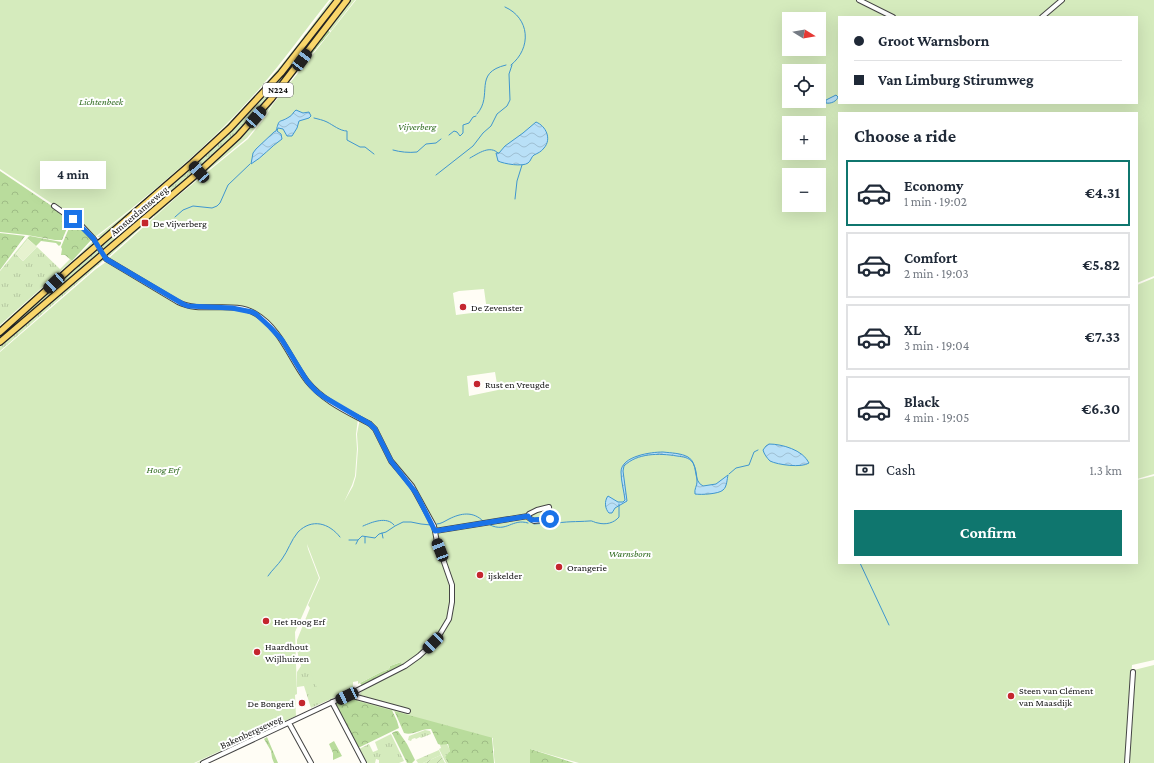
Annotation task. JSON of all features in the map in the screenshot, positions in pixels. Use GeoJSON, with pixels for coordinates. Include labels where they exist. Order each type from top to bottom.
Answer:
{"type":"FeatureCollection","features":[{"type":"Feature","properties":{"kind":"main road","name":"Amsterdamseweg"},"geometry":{"type":"LineString","coordinates":[[0,332],[230,128],[264,92],[338,0]]}},
{"type":"Feature","properties":{"kind":"main road","name":"Amsterdamseweg"},"geometry":{"type":"LineString","coordinates":[[0,342],[199,172],[238,136],[266,105],[347,0]]}},
{"type":"Feature","properties":{"kind":"street"},"geometry":{"type":"LineString","coordinates":[[858,0],[891,16]]}},
{"type":"Feature","properties":{"kind":"street"},"geometry":{"type":"LineString","coordinates":[[1043,16],[1062,0]]}},
{"type":"Feature","properties":{"kind":"street"},"geometry":{"type":"LineString","coordinates":[[192,163],[199,172]]}},
{"type":"Feature","properties":{"kind":"street","name":"Bakenbergseweg"},"geometry":{"type":"LineString","coordinates":[[54,206],[81,225],[93,238],[107,260],[186,306],[232,308],[252,312],[260,317],[282,340],[307,381],[316,391],[370,424],[375,429],[391,461],[416,493],[435,531],[437,542],[452,585],[452,602],[449,620],[439,636],[415,659],[391,674],[203,763]]}},
{"type":"Feature","properties":{"kind":"street"},"geometry":{"type":"LineString","coordinates":[[435,531],[528,516],[537,510],[549,507],[550,519],[531,520],[528,516]]}},
{"type":"Feature","properties":{"kind":"street"},"geometry":{"type":"LineString","coordinates":[[1128,763],[1133,672]]}},
{"type":"Feature","properties":{"kind":"street"},"geometry":{"type":"LineString","coordinates":[[359,697],[361,693],[360,689]]}},
{"type":"Feature","properties":{"kind":"street"},"geometry":{"type":"LineString","coordinates":[[348,695],[408,711]]}},
{"type":"Feature","properties":{"kind":"street"},"geometry":{"type":"LineString","coordinates":[[332,702],[364,763]]}},
{"type":"Feature","properties":{"kind":"street"},"geometry":{"type":"LineString","coordinates":[[289,723],[311,763]]}},
{"type":"Feature","properties":{"kind":"green space","name":"Lichtenbeek"},"geometry":{"type":"Polygon","coordinates":[[[0,0],[329,0],[260,88],[222,129],[139,203],[95,237],[78,221],[0,169],[0,0]]]}},
{"type":"Feature","properties":{"kind":"green space"},"geometry":{"type":"Polygon","coordinates":[[[331,0],[336,0],[269,82],[218,137],[193,160],[190,160],[259,91],[287,58],[331,0]]]}},
{"type":"Feature","properties":{"kind":"green space"},"geometry":{"type":"Polygon","coordinates":[[[341,0],[345,0],[270,97],[237,134],[199,169],[195,163],[297,56],[341,0]]]}},
{"type":"Feature","properties":{"kind":"green space"},"geometry":{"type":"Polygon","coordinates":[[[350,0],[355,0],[331,31],[328,28],[350,0]]]}},
{"type":"Feature","properties":{"kind":"green space"},"geometry":{"type":"Polygon","coordinates":[[[356,0],[856,0],[889,16],[838,16],[838,104],[1138,104],[1138,16],[1045,16],[1064,0],[1154,0],[1154,276],[1138,283],[1138,112],[838,112],[838,564],[1138,564],[1138,480],[1154,476],[1154,660],[1132,665],[1126,763],[579,763],[530,749],[530,763],[495,763],[493,738],[357,701],[362,690],[402,669],[401,662],[390,666],[389,669],[358,684],[358,681],[353,682],[353,689],[323,702],[305,659],[299,660],[297,649],[297,640],[310,608],[308,605],[320,578],[307,544],[319,578],[295,632],[297,694],[295,695],[296,716],[194,763],[0,763],[0,352],[96,269],[106,262],[186,307],[232,309],[256,315],[270,327],[282,341],[300,371],[315,391],[358,419],[356,434],[357,449],[355,476],[344,502],[353,486],[356,476],[358,449],[357,434],[360,418],[316,390],[283,340],[257,313],[232,307],[186,305],[108,260],[179,195],[248,139],[266,116],[273,104],[356,0]],[[484,289],[459,291],[453,293],[456,315],[487,311],[484,289]],[[495,372],[467,376],[469,396],[498,390],[495,372]]]}},
{"type":"Feature","properties":{"kind":"green space"},"geometry":{"type":"Polygon","coordinates":[[[861,0],[1060,0],[1042,16],[893,16],[861,0]]]}},
{"type":"Feature","properties":{"kind":"green space"},"geometry":{"type":"Polygon","coordinates":[[[327,29],[330,32],[305,62],[303,61],[327,29]]]}},
{"type":"Feature","properties":{"kind":"green space"},"geometry":{"type":"Polygon","coordinates":[[[303,61],[305,62],[247,138],[178,195],[154,217],[154,214],[162,208],[165,203],[201,175],[201,172],[303,61]]]}},
{"type":"Feature","properties":{"kind":"green space"},"geometry":{"type":"Polygon","coordinates":[[[188,161],[189,163],[103,237],[97,237],[141,202],[188,161]]]}},
{"type":"Feature","properties":{"kind":"green space"},"geometry":{"type":"Polygon","coordinates":[[[191,166],[196,172],[103,251],[100,246],[191,166]]]}},
{"type":"Feature","properties":{"kind":"green space"},"geometry":{"type":"Polygon","coordinates":[[[0,171],[71,219],[62,240],[0,232],[0,171]]]}},
{"type":"Feature","properties":{"kind":"green space"},"geometry":{"type":"Polygon","coordinates":[[[151,217],[153,217],[107,258],[106,255],[151,217]]]}},
{"type":"Feature","properties":{"kind":"green space"},"geometry":{"type":"Polygon","coordinates":[[[72,221],[77,222],[92,239],[72,261],[65,255],[61,255],[61,247],[72,221]]]}},
{"type":"Feature","properties":{"kind":"green space"},"geometry":{"type":"Polygon","coordinates":[[[0,233],[25,236],[0,270],[0,233]]]}},
{"type":"Feature","properties":{"kind":"green space"},"geometry":{"type":"Polygon","coordinates":[[[30,236],[61,242],[61,244],[59,246],[56,243],[41,241],[36,246],[28,239],[30,236]]]}},
{"type":"Feature","properties":{"kind":"green space"},"geometry":{"type":"Polygon","coordinates":[[[28,237],[16,254],[23,261],[37,247],[60,269],[70,259],[72,261],[0,325],[0,271],[28,237]]]}},
{"type":"Feature","properties":{"kind":"green space"},"geometry":{"type":"Polygon","coordinates":[[[28,239],[37,247],[23,261],[16,254],[28,239]]]}},
{"type":"Feature","properties":{"kind":"green space"},"geometry":{"type":"Polygon","coordinates":[[[93,241],[91,248],[56,277],[44,290],[0,329],[0,326],[73,261],[93,241]]]}},
{"type":"Feature","properties":{"kind":"green space"},"geometry":{"type":"Polygon","coordinates":[[[99,247],[102,252],[0,340],[0,334],[99,247]]]}},
{"type":"Feature","properties":{"kind":"green space"},"geometry":{"type":"Polygon","coordinates":[[[101,260],[104,260],[0,351],[0,347],[101,260]]]}},
{"type":"Feature","properties":{"kind":"green space"},"geometry":{"type":"Polygon","coordinates":[[[1154,278],[1154,474],[1138,479],[1138,285],[1154,278]]]}},
{"type":"Feature","properties":{"kind":"green space"},"geometry":{"type":"Polygon","coordinates":[[[306,618],[352,685],[353,689],[311,708],[304,686],[297,687],[297,672],[301,666],[299,658],[306,618]]]}},
{"type":"Feature","properties":{"kind":"green space"},"geometry":{"type":"Polygon","coordinates":[[[398,642],[404,664],[362,686],[360,683],[389,669],[390,666],[401,662],[398,642]]]}},
{"type":"Feature","properties":{"kind":"green space"},"geometry":{"type":"Polygon","coordinates":[[[1154,665],[1154,763],[1128,763],[1134,670],[1154,665]]]}},
{"type":"Feature","properties":{"kind":"green space"},"geometry":{"type":"Polygon","coordinates":[[[349,696],[391,708],[399,728],[358,748],[334,703],[349,696]]]}},
{"type":"Feature","properties":{"kind":"green space"},"geometry":{"type":"Polygon","coordinates":[[[393,708],[492,737],[494,763],[448,763],[445,757],[450,751],[448,744],[438,744],[431,729],[411,734],[404,733],[393,708]]]}},
{"type":"Feature","properties":{"kind":"green space"},"geometry":{"type":"Polygon","coordinates":[[[425,730],[430,731],[431,734],[421,738],[412,739],[411,741],[408,740],[409,736],[425,730]]]}},
{"type":"Feature","properties":{"kind":"green space"},"geometry":{"type":"Polygon","coordinates":[[[398,731],[407,744],[415,760],[412,763],[407,763],[392,733],[398,731]]]}},
{"type":"Feature","properties":{"kind":"green space"},"geometry":{"type":"Polygon","coordinates":[[[260,733],[259,735],[200,763],[196,763],[260,733]]]}},
{"type":"Feature","properties":{"kind":"green space"},"geometry":{"type":"Polygon","coordinates":[[[391,734],[404,761],[399,763],[379,763],[379,760],[376,759],[375,763],[366,763],[359,749],[369,744],[373,752],[378,750],[375,742],[391,734]]]}},
{"type":"Feature","properties":{"kind":"green space"},"geometry":{"type":"Polygon","coordinates":[[[267,737],[278,763],[274,763],[271,751],[264,739],[267,737]]]}},
{"type":"Feature","properties":{"kind":"green space"},"geometry":{"type":"Polygon","coordinates":[[[493,737],[574,763],[495,763],[493,737]]]}},
{"type":"Feature","properties":{"kind":"green space"},"geometry":{"type":"Polygon","coordinates":[[[334,741],[342,756],[333,760],[333,753],[329,744],[334,741]]]}},
{"type":"Feature","properties":{"kind":"green space"},"geometry":{"type":"Polygon","coordinates":[[[447,744],[450,750],[445,757],[448,763],[446,763],[439,749],[441,748],[440,745],[447,744]]]}},
{"type":"Feature","properties":{"kind":"green space"},"geometry":{"type":"Polygon","coordinates":[[[439,750],[441,755],[423,763],[418,763],[416,760],[439,750]]]}},
{"type":"Feature","properties":{"kind":"green space"},"geometry":{"type":"Polygon","coordinates":[[[441,755],[445,763],[423,763],[441,755]]]}},
{"type":"Feature","properties":{"kind":"water"},"geometry":{"type":"Polygon","coordinates":[[[836,95],[838,97],[835,101],[830,103],[826,103],[826,100],[836,95]]]}},
{"type":"Feature","properties":{"kind":"water"},"geometry":{"type":"Polygon","coordinates":[[[296,110],[303,113],[309,112],[311,116],[299,121],[292,136],[287,136],[283,129],[278,128],[277,131],[281,134],[282,139],[251,164],[253,153],[256,149],[276,131],[280,121],[290,116],[296,110]]]}},
{"type":"Feature","properties":{"kind":"water"},"geometry":{"type":"Polygon","coordinates":[[[536,122],[543,126],[547,133],[548,141],[543,149],[533,156],[526,164],[513,165],[498,161],[496,153],[499,153],[505,146],[536,122]]]}},
{"type":"Feature","properties":{"kind":"water"},"geometry":{"type":"Polygon","coordinates":[[[769,444],[780,445],[797,451],[806,458],[809,463],[806,465],[790,465],[778,464],[770,461],[763,450],[769,444]]]}},
{"type":"Feature","properties":{"kind":"water"},"geometry":{"type":"Polygon","coordinates":[[[663,452],[676,453],[688,457],[694,465],[686,458],[663,454],[642,456],[629,462],[624,466],[623,471],[627,501],[615,508],[612,513],[609,513],[606,505],[608,496],[618,502],[623,502],[625,500],[621,472],[622,467],[626,462],[644,454],[663,452]]]}},
{"type":"Feature","properties":{"kind":"water"},"geometry":{"type":"Polygon","coordinates":[[[728,475],[724,489],[710,494],[695,494],[697,478],[703,486],[716,484],[728,475]]]}},
{"type":"Feature","properties":{"kind":"waterway"},"geometry":{"type":"LineString","coordinates":[[505,7],[519,18],[525,34],[525,42],[522,50],[518,58],[511,65]]}},
{"type":"Feature","properties":{"kind":"waterway"},"geometry":{"type":"LineString","coordinates":[[477,114],[482,107],[486,79],[490,73],[506,65]]}},
{"type":"Feature","properties":{"kind":"waterway"},"geometry":{"type":"LineString","coordinates":[[436,175],[473,146],[483,133],[491,126],[497,114],[507,106],[510,100],[509,74],[512,65]]}},
{"type":"Feature","properties":{"kind":"waterway"},"geometry":{"type":"LineString","coordinates":[[449,135],[454,131],[460,136],[463,133],[463,125],[469,123],[473,117],[476,116]]}},
{"type":"Feature","properties":{"kind":"waterway"},"geometry":{"type":"LineString","coordinates":[[314,118],[325,121],[339,129],[347,131],[347,140],[360,147],[365,147],[374,154]]}},
{"type":"Feature","properties":{"kind":"waterway"},"geometry":{"type":"LineString","coordinates":[[393,150],[417,152],[426,144],[436,143],[441,139]]}},
{"type":"Feature","properties":{"kind":"waterway"},"geometry":{"type":"LineString","coordinates":[[470,158],[488,150],[498,153]]}},
{"type":"Feature","properties":{"kind":"waterway"},"geometry":{"type":"LineString","coordinates":[[175,217],[183,210],[193,206],[212,208],[217,206],[220,203],[228,185],[250,164]]}},
{"type":"Feature","properties":{"kind":"waterway"},"geometry":{"type":"LineString","coordinates":[[515,199],[517,181],[522,165]]}},
{"type":"Feature","properties":{"kind":"waterway"},"geometry":{"type":"LineString","coordinates":[[729,474],[736,468],[749,465],[754,452],[758,450]]}},
{"type":"Feature","properties":{"kind":"waterway"},"geometry":{"type":"LineString","coordinates":[[553,524],[590,521],[607,524],[615,521],[619,517],[619,504]]}},
{"type":"Feature","properties":{"kind":"waterway"},"geometry":{"type":"LineString","coordinates":[[437,524],[462,514],[471,514],[483,521]]}},
{"type":"Feature","properties":{"kind":"waterway"},"geometry":{"type":"LineString","coordinates":[[363,526],[383,520],[391,522],[394,525]]}},
{"type":"Feature","properties":{"kind":"waterway"},"geometry":{"type":"LineString","coordinates":[[349,540],[358,540],[362,536],[375,538],[379,534],[386,532],[403,522],[431,525]]}},
{"type":"Feature","properties":{"kind":"waterway"},"geometry":{"type":"LineString","coordinates":[[490,525],[505,527],[518,522],[528,523]]}},
{"type":"Feature","properties":{"kind":"waterway"},"geometry":{"type":"LineString","coordinates":[[534,524],[549,523]]}},
{"type":"Feature","properties":{"kind":"waterway"},"geometry":{"type":"LineString","coordinates":[[268,576],[284,556],[298,532],[303,528],[309,525],[320,524],[331,528],[340,537]]}},
{"type":"Feature","properties":{"kind":"waterway"},"geometry":{"type":"LineString","coordinates":[[382,533],[383,538]]}},
{"type":"Feature","properties":{"kind":"waterway"},"geometry":{"type":"LineString","coordinates":[[365,537],[365,543]]}},
{"type":"Feature","properties":{"kind":"waterway"},"geometry":{"type":"LineString","coordinates":[[356,544],[358,540]]}},
{"type":"Feature","properties":{"kind":"waterway"},"geometry":{"type":"LineString","coordinates":[[860,564],[889,625]]}},
{"type":"Feature","properties":{"kind":"place","name":"De Vijverberg"},"geometry":{"type":"Point","coordinates":[145,223]}},
{"type":"Feature","properties":{"kind":"place","name":"De Zevenster"},"geometry":{"type":"Point","coordinates":[463,307]}},
{"type":"Feature","properties":{"kind":"place","name":"Rust en Vreugde"},"geometry":{"type":"Point","coordinates":[477,384]}},
{"type":"Feature","properties":{"kind":"place","name":"Orangerie"},"geometry":{"type":"Point","coordinates":[559,567]}},
{"type":"Feature","properties":{"kind":"place","name":"ijskelder"},"geometry":{"type":"Point","coordinates":[480,575]}},
{"type":"Feature","properties":{"kind":"place","name":"Het Hoog Erf"},"geometry":{"type":"Point","coordinates":[266,621]}},
{"type":"Feature","properties":{"kind":"place","name":"Haardhout Wijlhuizen"},"geometry":{"type":"Point","coordinates":[257,652]}},
{"type":"Feature","properties":{"kind":"place","name":"Steen van Clément van Maasdijk"},"geometry":{"type":"Point","coordinates":[1011,696]}},
{"type":"Feature","properties":{"kind":"place","name":"De Bongerd"},"geometry":{"type":"Point","coordinates":[302,703]}},
{"type":"Feature","properties":{"kind":"route"},"geometry":{"type":"LineString","coordinates":[[73,219],[93,238],[106,259],[186,306],[232,308],[252,312],[260,317],[276,332],[289,350],[307,381],[316,391],[338,406],[370,424],[375,429],[391,461],[412,486],[434,526],[435,531],[528,516],[534,521],[550,519]]}},
{"type":"Feature","properties":{"kind":"park label","name":"Vijverberg"},"geometry":{"type":"Point","coordinates":[417,126]}},
{"type":"Feature","properties":{"kind":"park label","name":"Hoog Erf"},"geometry":{"type":"Point","coordinates":[163,469]}},
{"type":"Feature","properties":{"kind":"park label","name":"Warnsborn"},"geometry":{"type":"Point","coordinates":[630,553]}}]}
